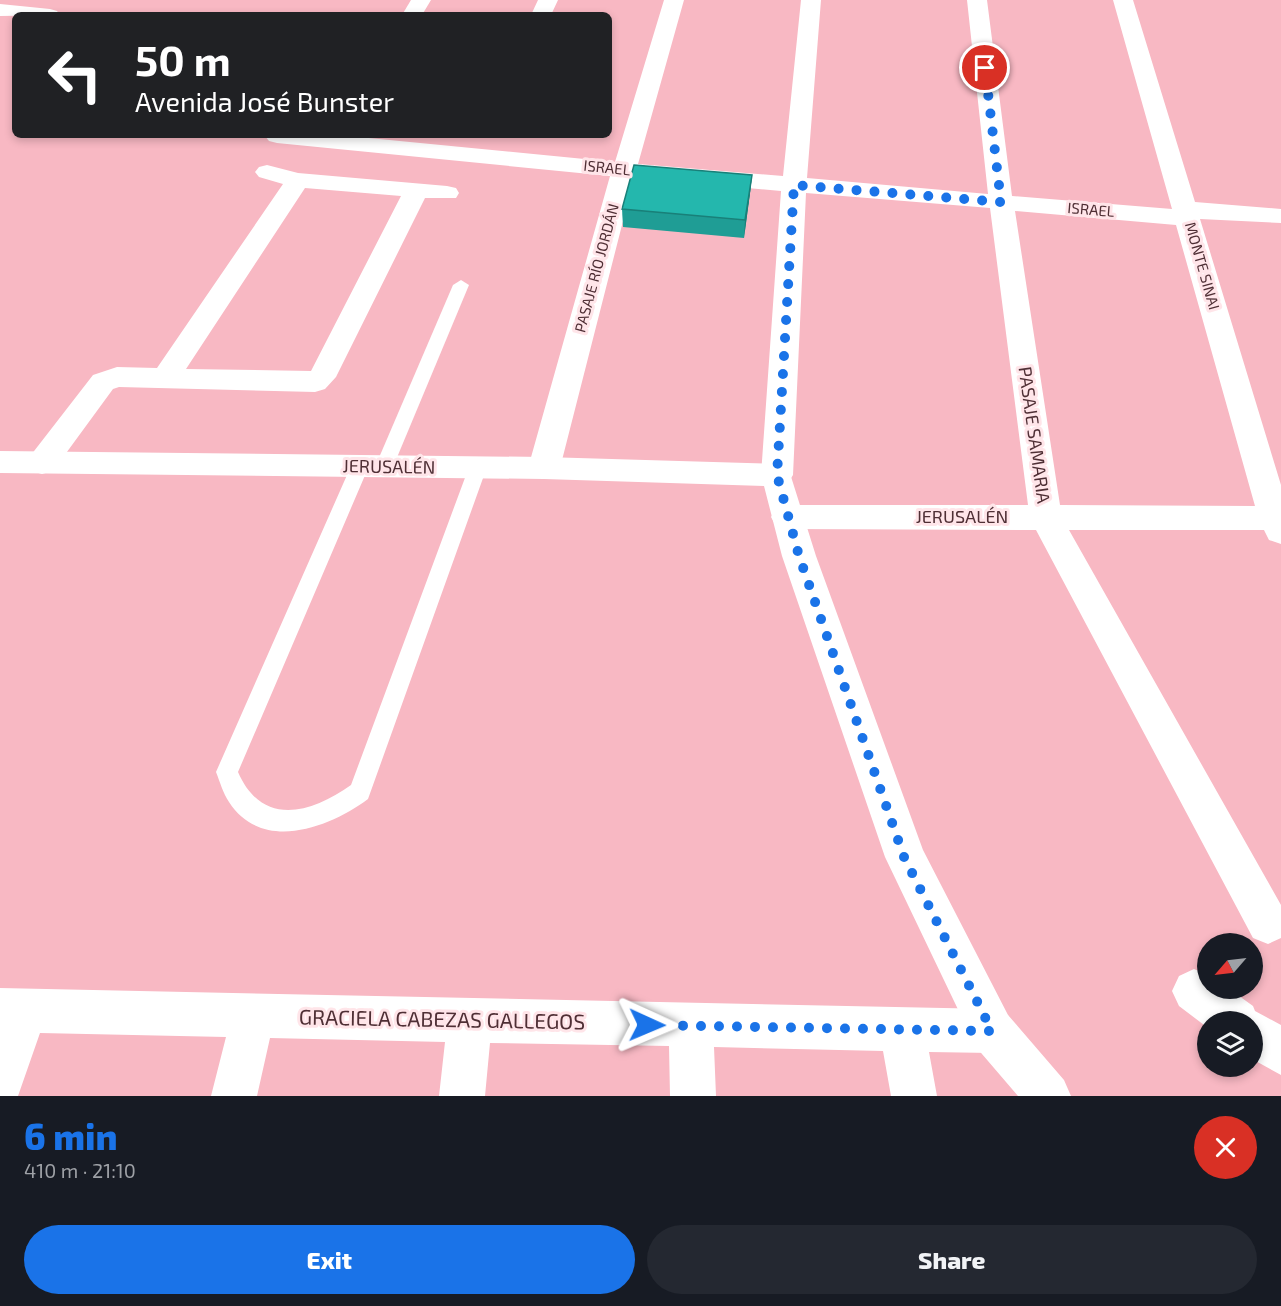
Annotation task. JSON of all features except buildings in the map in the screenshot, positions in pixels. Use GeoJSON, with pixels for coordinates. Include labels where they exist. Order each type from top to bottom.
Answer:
{"type":"FeatureCollection","features":[{"type":"Feature","properties":{"kind":"street","name":"PASAJE RÍO JORDÁN"},"geometry":{"type":"LineString","coordinates":[[544,468],[624,170],[674,0]]}},
{"type":"Feature","properties":{"kind":"street"},"geometry":{"type":"LineString","coordinates":[[812,0],[794,185],[777,475],[799,556],[904,857],[992,1031],[1048,1096]]}},
{"type":"Feature","properties":{"kind":"street","name":"PASAJE SAMARIA"},"geometry":{"type":"LineString","coordinates":[[977,0],[1001,202],[1046,518],[1268,923]]}},
{"type":"Feature","properties":{"kind":"street","name":"MONTE SINAI"},"geometry":{"type":"LineString","coordinates":[[1123,0],[1279,523]]}},
{"type":"Feature","properties":{"kind":"street"},"geometry":{"type":"LineString","coordinates":[[0,10],[20,12]]}},
{"type":"Feature","properties":{"kind":"street","name":"ISRAEL"},"geometry":{"type":"LineString","coordinates":[[320,138],[485,145],[624,170],[1001,202],[1186,214],[1281,216]]}},
{"type":"Feature","properties":{"kind":"street"},"geometry":{"type":"LineString","coordinates":[[267,172],[298,180],[447,193]]}},
{"type":"Feature","properties":{"kind":"street"},"geometry":{"type":"LineString","coordinates":[[165,378],[298,180]]}},
{"type":"Feature","properties":{"kind":"street"},"geometry":{"type":"LineString","coordinates":[[42,463],[103,382],[117,377],[315,382],[322,377],[416,191]]}},
{"type":"Feature","properties":{"kind":"street","name":"JERUSALÉN"},"geometry":{"type":"LineString","coordinates":[[0,462],[544,468],[777,475]]}},
{"type":"Feature","properties":{"kind":"street","name":"JERUSALÉN"},"geometry":{"type":"LineString","coordinates":[[787,517],[1046,518],[1279,523]]}},
{"type":"Feature","properties":{"kind":"street"},"geometry":{"type":"LineString","coordinates":[[1194,991],[1222,1011]]}},
{"type":"Feature","properties":{"kind":"street"},"geometry":{"type":"LineString","coordinates":[[0,1083],[13,1011]]}},
{"type":"Feature","properties":{"kind":"street","name":"GRACIELA CABEZAS GALLEGOS"},"geometry":{"type":"LineString","coordinates":[[13,1011],[992,1031]]}},
{"type":"Feature","properties":{"kind":"street"},"geometry":{"type":"LineString","coordinates":[[234,1096],[253,1016]]}},
{"type":"Feature","properties":{"kind":"street"},"geometry":{"type":"LineString","coordinates":[[462,1096],[470,1021]]}},
{"type":"Feature","properties":{"kind":"street"},"geometry":{"type":"LineString","coordinates":[[691,1026],[693,1096]]}},
{"type":"Feature","properties":{"kind":"street"},"geometry":{"type":"LineString","coordinates":[[902,1030],[914,1096]]}},
{"type":"Feature","properties":{"kind":"street"},"geometry":{"type":"LineString","coordinates":[[1263,1040],[1281,1052]]}},
{"type":"Feature","properties":{"kind":"lane"},"geometry":{"type":"LineString","coordinates":[[461,285],[372,466],[227,772],[238,798],[248,808],[276,820],[311,819],[330,813],[360,792],[478,467]]}},
{"type":"Feature","properties":{"kind":"route"},"geometry":{"type":"LineString","coordinates":[[647,1025],[992,1031],[904,857],[799,556],[777,475],[794,185],[1001,202],[985,68]]}}]}
